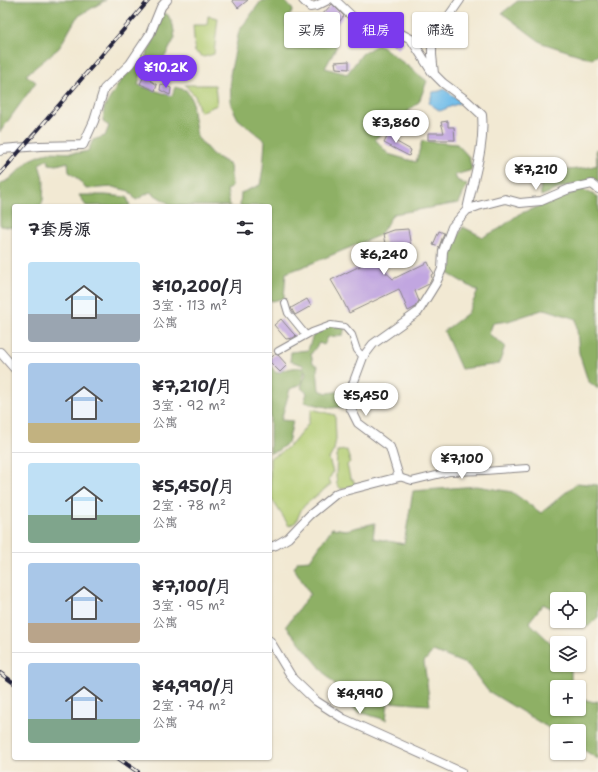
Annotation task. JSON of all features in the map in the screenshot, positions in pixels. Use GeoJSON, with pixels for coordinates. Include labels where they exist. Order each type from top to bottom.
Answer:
{"type":"FeatureCollection","features":[{"type":"Feature","properties":{"kind":"street"},"geometry":{"type":"LineString","coordinates":[[0,151],[2,149],[83,144],[94,121],[104,89],[130,64],[150,34],[161,7],[167,0]]}},
{"type":"Feature","properties":{"kind":"street"},"geometry":{"type":"LineString","coordinates":[[303,0],[310,7],[316,6],[328,0]]}},
{"type":"Feature","properties":{"kind":"street"},"geometry":{"type":"LineString","coordinates":[[335,0],[360,24],[388,27],[411,39],[434,74],[482,115],[484,128],[481,148],[467,210]]}},
{"type":"Feature","properties":{"kind":"street"},"geometry":{"type":"LineString","coordinates":[[434,74],[432,40],[460,0]]}},
{"type":"Feature","properties":{"kind":"street"},"geometry":{"type":"LineString","coordinates":[[399,477],[390,447],[358,423],[350,407],[353,384],[363,357],[373,344],[418,312],[436,283],[442,269],[443,251],[452,227],[467,210],[505,199],[520,203],[541,201],[569,189],[592,184],[598,190]]}},
{"type":"Feature","properties":{"kind":"street"},"geometry":{"type":"LineString","coordinates":[[285,303],[288,313],[306,335]]}},
{"type":"Feature","properties":{"kind":"street"},"geometry":{"type":"LineString","coordinates":[[278,350],[331,324],[345,327],[352,335],[357,350],[363,357]]}},
{"type":"Feature","properties":{"kind":"street"},"geometry":{"type":"LineString","coordinates":[[0,352],[12,366]]}},
{"type":"Feature","properties":{"kind":"street"},"geometry":{"type":"LineString","coordinates":[[272,547],[276,546],[288,538],[310,515],[337,493],[399,477],[412,481],[449,472],[527,468]]}},
{"type":"Feature","properties":{"kind":"street"},"geometry":{"type":"LineString","coordinates":[[272,644],[293,679],[316,702],[344,719],[461,772]]}},
{"type":"Feature","properties":{"kind":"green space"},"geometry":{"type":"Polygon","coordinates":[[[0,0],[106,0],[77,17],[59,48],[26,75],[36,82],[0,132],[0,0]]]}},
{"type":"Feature","properties":{"kind":"green space"},"geometry":{"type":"Polygon","coordinates":[[[284,0],[293,10],[292,12],[284,12],[284,48],[336,48],[325,68],[347,74],[362,54],[372,48],[384,48],[427,81],[419,102],[375,139],[388,154],[416,162],[422,141],[457,144],[469,157],[472,170],[455,175],[457,180],[467,185],[459,203],[393,214],[380,235],[286,273],[284,298],[272,301],[272,204],[240,204],[241,193],[260,185],[265,141],[238,119],[231,105],[230,75],[239,31],[261,1],[284,0]]]}},
{"type":"Feature","properties":{"kind":"green space"},"geometry":{"type":"Polygon","coordinates":[[[519,0],[598,0],[598,55],[592,59],[542,43],[502,13],[519,0]]]}},
{"type":"Feature","properties":{"kind":"green space"},"geometry":{"type":"Polygon","coordinates":[[[163,13],[168,15],[173,25],[175,38],[162,62],[152,62],[141,74],[138,85],[172,96],[175,87],[186,90],[192,99],[197,137],[212,154],[230,165],[232,187],[227,190],[230,204],[169,204],[150,192],[136,200],[129,191],[113,187],[86,189],[79,180],[69,172],[68,162],[57,165],[49,164],[48,159],[39,164],[44,182],[42,204],[12,204],[12,228],[1,226],[0,184],[10,179],[30,160],[48,152],[78,153],[88,151],[93,140],[105,136],[109,126],[103,122],[104,108],[121,80],[145,58],[156,35],[163,13]]]}},
{"type":"Feature","properties":{"kind":"green space"},"geometry":{"type":"Polygon","coordinates":[[[208,16],[218,18],[214,54],[204,57],[195,52],[193,25],[207,25],[208,16]]]}},
{"type":"Feature","properties":{"kind":"green space"},"geometry":{"type":"Polygon","coordinates":[[[185,85],[215,85],[217,105],[200,112],[195,96],[185,85]]]}},
{"type":"Feature","properties":{"kind":"green space"},"geometry":{"type":"Polygon","coordinates":[[[598,149],[598,182],[591,181],[577,183],[541,196],[540,177],[553,163],[559,170],[578,169],[597,165],[596,150],[598,149]]]}},
{"type":"Feature","properties":{"kind":"green space"},"geometry":{"type":"Polygon","coordinates":[[[582,189],[598,197],[598,389],[588,381],[579,353],[576,319],[545,309],[508,321],[493,323],[489,334],[505,346],[499,364],[461,369],[444,331],[468,313],[478,291],[447,273],[450,249],[463,227],[483,237],[499,229],[519,214],[582,189]]]}},
{"type":"Feature","properties":{"kind":"green space"},"geometry":{"type":"Polygon","coordinates":[[[79,195],[127,197],[129,204],[85,204],[79,195]]]}},
{"type":"Feature","properties":{"kind":"green space"},"geometry":{"type":"Polygon","coordinates":[[[331,325],[345,327],[343,335],[328,337],[324,345],[319,343],[311,354],[313,363],[318,366],[319,390],[327,393],[342,391],[343,407],[331,408],[304,402],[307,393],[301,388],[306,373],[305,370],[301,384],[290,389],[281,420],[293,421],[288,443],[277,451],[272,452],[272,368],[276,373],[294,368],[304,369],[303,365],[290,361],[291,352],[308,350],[313,335],[331,325]]]}},
{"type":"Feature","properties":{"kind":"green space"},"geometry":{"type":"Polygon","coordinates":[[[312,409],[335,415],[336,439],[334,450],[329,459],[333,472],[329,479],[331,484],[305,505],[296,522],[289,526],[272,499],[272,457],[279,454],[293,443],[308,424],[312,409]]]}},
{"type":"Feature","properties":{"kind":"green space"},"geometry":{"type":"Polygon","coordinates":[[[347,450],[350,462],[347,465],[350,478],[354,481],[355,487],[341,489],[337,485],[336,476],[337,451],[347,450]]]}},
{"type":"Feature","properties":{"kind":"green space"},"geometry":{"type":"Polygon","coordinates":[[[577,483],[598,485],[598,617],[588,627],[586,626],[586,592],[550,592],[550,608],[543,604],[529,622],[550,642],[550,672],[571,672],[571,680],[550,680],[550,716],[586,716],[586,700],[594,702],[598,701],[598,759],[586,751],[586,724],[550,724],[550,729],[488,691],[468,665],[433,651],[424,662],[430,705],[388,702],[386,720],[356,711],[286,626],[310,594],[294,568],[298,561],[310,560],[332,528],[346,530],[375,523],[373,538],[404,544],[413,491],[477,486],[512,492],[541,513],[577,483]]]}},
{"type":"Feature","properties":{"kind":"water"},"geometry":{"type":"Polygon","coordinates":[[[444,89],[462,102],[440,111],[429,103],[433,92],[444,89]]]}},
{"type":"Feature","properties":{"kind":"building"},"geometry":{"type":"Polygon","coordinates":[[[232,0],[248,0],[238,8],[232,0]]]}},
{"type":"Feature","properties":{"kind":"building"},"geometry":{"type":"Polygon","coordinates":[[[332,4],[340,12],[325,12],[332,4]]]}},
{"type":"Feature","properties":{"kind":"building"},"geometry":{"type":"Polygon","coordinates":[[[340,12],[344,16],[340,21],[340,12]]]}},
{"type":"Feature","properties":{"kind":"building"},"geometry":{"type":"Polygon","coordinates":[[[349,61],[349,69],[336,68],[335,62],[349,61]]]}},
{"type":"Feature","properties":{"kind":"building"},"geometry":{"type":"Polygon","coordinates":[[[144,76],[157,85],[155,91],[140,84],[144,76]]]}},
{"type":"Feature","properties":{"kind":"building"},"geometry":{"type":"Polygon","coordinates":[[[161,84],[171,88],[170,95],[160,90],[161,84]]]}},
{"type":"Feature","properties":{"kind":"building"},"geometry":{"type":"Polygon","coordinates":[[[448,121],[448,127],[454,127],[455,140],[428,140],[428,133],[444,133],[441,122],[448,121]]]}},
{"type":"Feature","properties":{"kind":"building"},"geometry":{"type":"Polygon","coordinates":[[[390,131],[398,134],[395,141],[411,150],[409,156],[384,143],[390,131]]]}},
{"type":"Feature","properties":{"kind":"building"},"geometry":{"type":"Polygon","coordinates":[[[408,229],[413,260],[380,267],[393,279],[428,262],[434,273],[431,275],[432,278],[429,284],[415,291],[419,301],[414,308],[408,311],[399,289],[349,313],[331,280],[387,253],[383,234],[394,230],[408,229]]]}},
{"type":"Feature","properties":{"kind":"building"},"geometry":{"type":"Polygon","coordinates":[[[439,231],[444,233],[439,247],[433,245],[439,231]]]}},
{"type":"Feature","properties":{"kind":"building"},"geometry":{"type":"Polygon","coordinates":[[[307,299],[311,306],[295,315],[291,308],[307,299]]]}},
{"type":"Feature","properties":{"kind":"building"},"geometry":{"type":"Polygon","coordinates":[[[281,319],[296,336],[286,339],[274,325],[281,319]]]}},
{"type":"Feature","properties":{"kind":"building"},"geometry":{"type":"Polygon","coordinates":[[[275,354],[278,355],[287,365],[280,372],[272,364],[272,357],[275,354]]]}},
{"type":"Feature","properties":{"kind":"railway"},"geometry":{"type":"LineString","coordinates":[[0,174],[149,0]]}},
{"type":"Feature","properties":{"kind":"railway"},"geometry":{"type":"LineString","coordinates":[[0,673],[12,682]]}},
{"type":"Feature","properties":{"kind":"railway"},"geometry":{"type":"LineString","coordinates":[[121,760],[138,772]]}}]}
